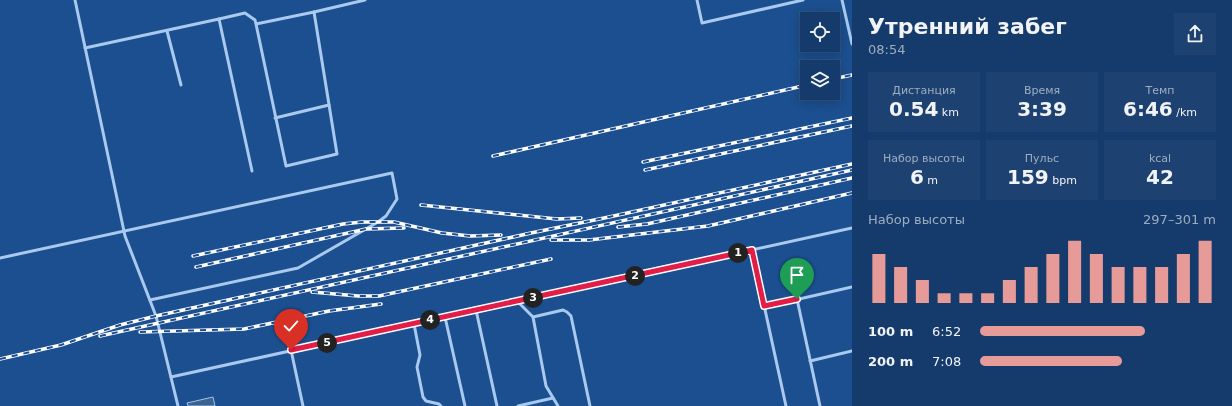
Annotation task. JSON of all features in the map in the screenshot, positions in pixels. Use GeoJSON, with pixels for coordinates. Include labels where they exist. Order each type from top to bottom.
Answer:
{"type":"FeatureCollection","features":[{"type":"Feature","properties":{"kind":"lane"},"geometry":{"type":"LineString","coordinates":[[75,0],[124,231],[156,316],[178,406]]}},
{"type":"Feature","properties":{"kind":"lane"},"geometry":{"type":"LineString","coordinates":[[256,24],[365,0]]}},
{"type":"Feature","properties":{"kind":"lane"},"geometry":{"type":"LineString","coordinates":[[697,0],[702,23],[803,0]]}},
{"type":"Feature","properties":{"kind":"lane"},"geometry":{"type":"LineString","coordinates":[[842,0],[852,44]]}},
{"type":"Feature","properties":{"kind":"lane"},"geometry":{"type":"LineString","coordinates":[[85,48],[245,13],[255,20],[286,166],[338,154],[314,12]]}},
{"type":"Feature","properties":{"kind":"lane"},"geometry":{"type":"LineString","coordinates":[[846,18],[852,16]]}},
{"type":"Feature","properties":{"kind":"lane"},"geometry":{"type":"LineString","coordinates":[[219,19],[252,171]]}},
{"type":"Feature","properties":{"kind":"lane"},"geometry":{"type":"LineString","coordinates":[[167,31],[181,84]]}},
{"type":"Feature","properties":{"kind":"lane"},"geometry":{"type":"LineString","coordinates":[[275,118],[329,105]]}},
{"type":"Feature","properties":{"kind":"lane"},"geometry":{"type":"LineString","coordinates":[[0,258],[392,173],[397,199],[386,216],[298,268],[150,300]]}},
{"type":"Feature","properties":{"kind":"lane"},"geometry":{"type":"LineString","coordinates":[[171,377],[852,228]]}},
{"type":"Feature","properties":{"kind":"lane"},"geometry":{"type":"LineString","coordinates":[[752,250],[786,406]]}},
{"type":"Feature","properties":{"kind":"lane"},"geometry":{"type":"LineString","coordinates":[[764,306],[852,287]]}},
{"type":"Feature","properties":{"kind":"lane"},"geometry":{"type":"LineString","coordinates":[[797,299],[820,406]]}},
{"type":"Feature","properties":{"kind":"lane"},"geometry":{"type":"LineString","coordinates":[[517,301],[533,317],[546,386],[558,406]]}},
{"type":"Feature","properties":{"kind":"lane"},"geometry":{"type":"LineString","coordinates":[[476,310],[497,406]]}},
{"type":"Feature","properties":{"kind":"lane"},"geometry":{"type":"LineString","coordinates":[[533,317],[562,310],[571,316],[590,406]]}},
{"type":"Feature","properties":{"kind":"lane"},"geometry":{"type":"LineString","coordinates":[[445,317],[465,406]]}},
{"type":"Feature","properties":{"kind":"lane"},"geometry":{"type":"LineString","coordinates":[[414,324],[420,355],[417,367],[423,398],[426,401],[439,404],[441,406]]}},
{"type":"Feature","properties":{"kind":"lane"},"geometry":{"type":"LineString","coordinates":[[291,350],[303,406]]}},
{"type":"Feature","properties":{"kind":"lane"},"geometry":{"type":"LineString","coordinates":[[810,360],[852,351]]}},
{"type":"Feature","properties":{"kind":"lane"},"geometry":{"type":"LineString","coordinates":[[518,406],[553,398]]}},
{"type":"Feature","properties":{"kind":"water"},"geometry":{"type":"Polygon","coordinates":[[[213,397],[215,406],[188,406],[187,403],[213,397]]]}},
{"type":"Feature","properties":{"kind":"railway"},"geometry":{"type":"LineString","coordinates":[[840,78],[852,75]]}},
{"type":"Feature","properties":{"kind":"railway"},"geometry":{"type":"LineString","coordinates":[[493,156],[800,87]]}},
{"type":"Feature","properties":{"kind":"railway"},"geometry":{"type":"LineString","coordinates":[[643,162],[852,118]]}},
{"type":"Feature","properties":{"kind":"railway"},"geometry":{"type":"LineString","coordinates":[[645,170],[852,126]]}},
{"type":"Feature","properties":{"kind":"railway"},"geometry":{"type":"LineString","coordinates":[[0,359],[61,345],[120,325],[156,316],[852,164]]}},
{"type":"Feature","properties":{"kind":"railway"},"geometry":{"type":"LineString","coordinates":[[100,336],[852,170]]}},
{"type":"Feature","properties":{"kind":"railway"},"geometry":{"type":"LineString","coordinates":[[618,227],[647,224],[852,178]]}},
{"type":"Feature","properties":{"kind":"railway"},"geometry":{"type":"LineString","coordinates":[[551,240],[589,240],[708,226],[852,193]]}},
{"type":"Feature","properties":{"kind":"railway"},"geometry":{"type":"LineString","coordinates":[[421,205],[557,219],[581,218]]}},
{"type":"Feature","properties":{"kind":"railway"},"geometry":{"type":"LineString","coordinates":[[193,256],[343,224],[362,222],[394,222],[442,233],[470,236],[501,235]]}},
{"type":"Feature","properties":{"kind":"railway"},"geometry":{"type":"LineString","coordinates":[[196,267],[366,229],[404,228]]}},
{"type":"Feature","properties":{"kind":"railway"},"geometry":{"type":"LineString","coordinates":[[312,292],[358,296],[379,296],[551,259]]}},
{"type":"Feature","properties":{"kind":"railway"},"geometry":{"type":"LineString","coordinates":[[140,332],[244,329],[329,311],[381,304]]}},
{"type":"Feature","properties":{"kind":"route"},"geometry":{"type":"LineString","coordinates":[[291,350],[752,250],[764,306],[797,299]]}}]}
